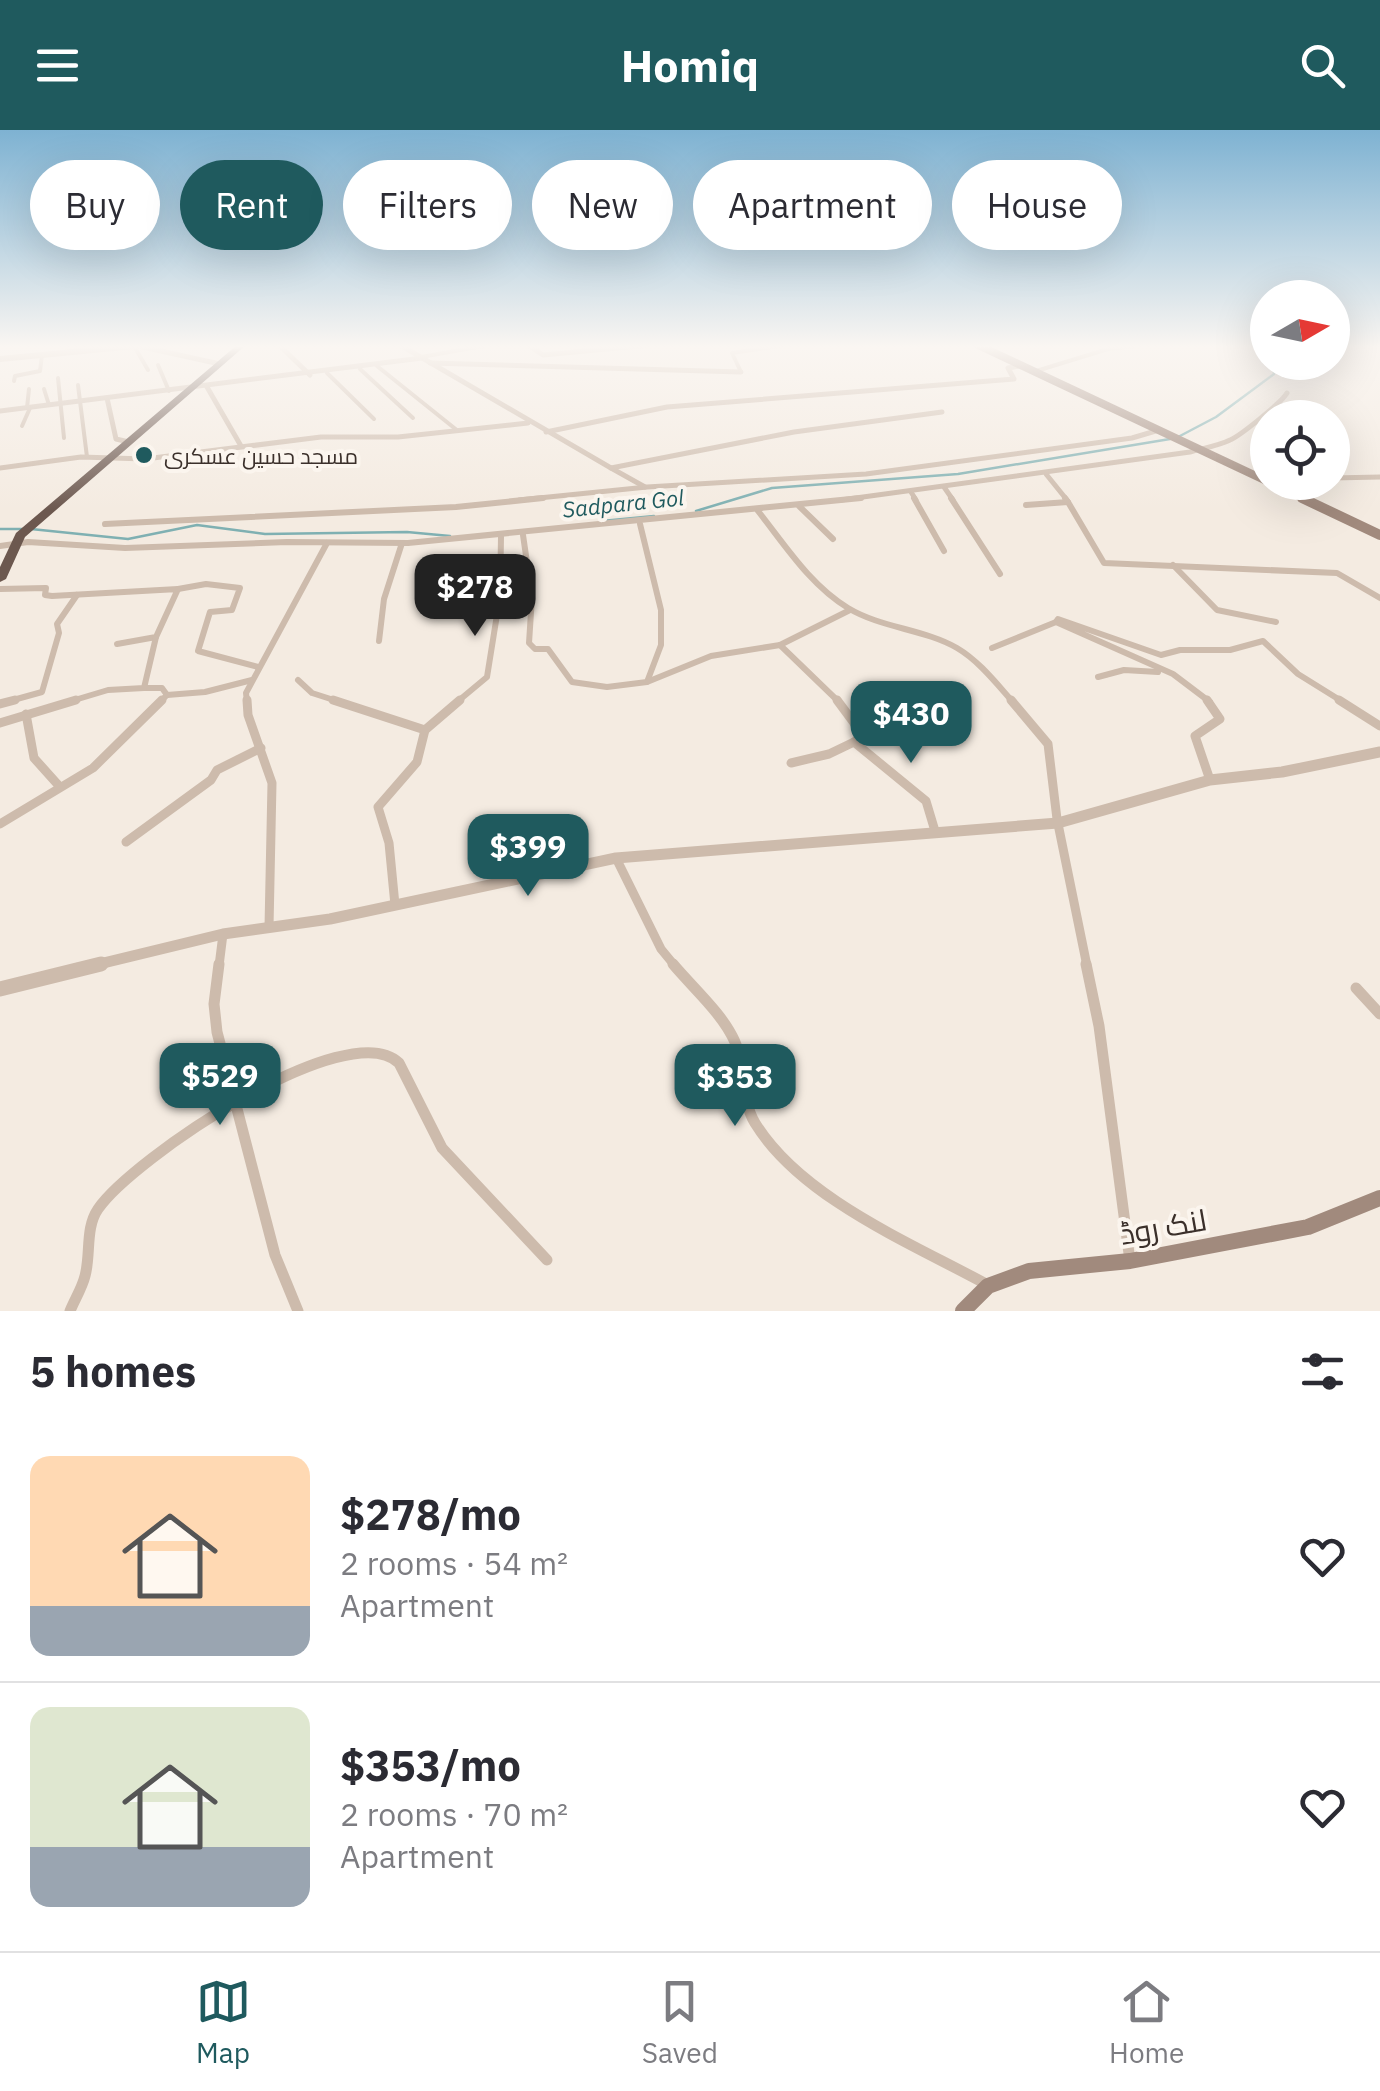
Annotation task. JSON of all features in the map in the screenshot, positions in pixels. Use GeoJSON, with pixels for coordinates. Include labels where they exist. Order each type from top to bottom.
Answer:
{"type":"FeatureCollection","features":[{"type":"Feature","properties":{"kind":"highway"},"geometry":{"type":"LineString","coordinates":[[0,579],[20,536],[179,400]]}},
{"type":"Feature","properties":{"kind":"main road"},"geometry":{"type":"LineString","coordinates":[[1093,400],[1250,473]]}},
{"type":"Feature","properties":{"kind":"main road"},"geometry":{"type":"LineString","coordinates":[[1306,500],[1380,535]]}},
{"type":"Feature","properties":{"kind":"main road","name":"لنک روڈ"},"geometry":{"type":"LineString","coordinates":[[963,1311],[988,1286],[1029,1270],[1130,1261],[1308,1227],[1380,1198]]}},
{"type":"Feature","properties":{"kind":"street"},"geometry":{"type":"LineString","coordinates":[[22,426],[29,400]]}},
{"type":"Feature","properties":{"kind":"street"},"geometry":{"type":"LineString","coordinates":[[48,400],[49,405]]}},
{"type":"Feature","properties":{"kind":"street"},"geometry":{"type":"LineString","coordinates":[[61,400],[64,438]]}},
{"type":"Feature","properties":{"kind":"street"},"geometry":{"type":"LineString","coordinates":[[0,411],[88,400]]}},
{"type":"Feature","properties":{"kind":"street"},"geometry":{"type":"LineString","coordinates":[[108,400],[116,440],[129,442]]}},
{"type":"Feature","properties":{"kind":"street"},"geometry":{"type":"LineString","coordinates":[[214,400],[240,446]]}},
{"type":"Feature","properties":{"kind":"street"},"geometry":{"type":"LineString","coordinates":[[355,400],[374,419]]}},
{"type":"Feature","properties":{"kind":"street"},"geometry":{"type":"LineString","coordinates":[[394,400],[413,418]]}},
{"type":"Feature","properties":{"kind":"street"},"geometry":{"type":"LineString","coordinates":[[420,400],[458,431]]}},
{"type":"Feature","properties":{"kind":"street"},"geometry":{"type":"LineString","coordinates":[[493,400],[646,487]]}},
{"type":"Feature","properties":{"kind":"street"},"geometry":{"type":"LineString","coordinates":[[546,432],[667,407],[778,400]]}},
{"type":"Feature","properties":{"kind":"street"},"geometry":{"type":"LineString","coordinates":[[80,401],[86,458]]}},
{"type":"Feature","properties":{"kind":"street"},"geometry":{"type":"LineString","coordinates":[[611,468],[794,432],[942,412]]}},
{"type":"Feature","properties":{"kind":"street"},"geometry":{"type":"LineString","coordinates":[[0,468],[86,458],[145,459],[321,436],[458,431],[530,422]]}},
{"type":"Feature","properties":{"kind":"street"},"geometry":{"type":"LineString","coordinates":[[0,546],[28,542],[125,548],[402,543],[640,524],[1046,474],[1234,438],[1250,423]]}},
{"type":"Feature","properties":{"kind":"street"},"geometry":{"type":"LineString","coordinates":[[105,524],[456,507],[646,487],[866,474],[1161,431]]}},
{"type":"Feature","properties":{"kind":"street"},"geometry":{"type":"LineString","coordinates":[[1046,474],[1068,502],[1104,564],[1337,573],[1380,598]]}},
{"type":"Feature","properties":{"kind":"street"},"geometry":{"type":"LineString","coordinates":[[1350,478],[1380,477]]}},
{"type":"Feature","properties":{"kind":"street"},"geometry":{"type":"LineString","coordinates":[[944,487],[1000,574]]}},
{"type":"Feature","properties":{"kind":"street"},"geometry":{"type":"LineString","coordinates":[[912,492],[944,551]]}},
{"type":"Feature","properties":{"kind":"street"},"geometry":{"type":"LineString","coordinates":[[1026,505],[1068,502]]}},
{"type":"Feature","properties":{"kind":"street"},"geometry":{"type":"LineString","coordinates":[[800,506],[832,539]]}},
{"type":"Feature","properties":{"kind":"street"},"geometry":{"type":"LineString","coordinates":[[758,511],[808,575],[850,610],[948,642],[988,672],[1048,744],[1058,823],[1099,1026],[1130,1261]]}},
{"type":"Feature","properties":{"kind":"street"},"geometry":{"type":"LineString","coordinates":[[640,524],[661,610],[661,644],[647,682]]}},
{"type":"Feature","properties":{"kind":"street"},"geometry":{"type":"LineString","coordinates":[[523,535],[532,597],[530,644],[548,649],[572,682],[607,687],[647,682],[678,664],[724,652],[780,645],[850,610]]}},
{"type":"Feature","properties":{"kind":"street"},"geometry":{"type":"LineString","coordinates":[[396,905],[388,826],[378,806],[417,762],[425,730],[487,677],[500,596],[501,536]]}},
{"type":"Feature","properties":{"kind":"street"},"geometry":{"type":"LineString","coordinates":[[269,927],[272,783],[245,702],[258,667],[327,543]]}},
{"type":"Feature","properties":{"kind":"street"},"geometry":{"type":"LineString","coordinates":[[379,641],[384,598],[402,543]]}},
{"type":"Feature","properties":{"kind":"street"},"geometry":{"type":"LineString","coordinates":[[1174,565],[1215,608],[1233,616],[1276,622]]}},
{"type":"Feature","properties":{"kind":"street"},"geometry":{"type":"LineString","coordinates":[[0,589],[46,588],[45,595],[76,595],[206,584],[240,588],[232,610],[210,612],[198,651],[258,667]]}},
{"type":"Feature","properties":{"kind":"street"},"geometry":{"type":"LineString","coordinates":[[144,688],[156,638],[178,589]]}},
{"type":"Feature","properties":{"kind":"street"},"geometry":{"type":"LineString","coordinates":[[0,704],[42,692],[59,633],[56,624],[76,595]]}},
{"type":"Feature","properties":{"kind":"street"},"geometry":{"type":"LineString","coordinates":[[992,648],[1066,620],[1162,654],[1230,650],[1262,641],[1298,674],[1380,726]]}},
{"type":"Feature","properties":{"kind":"street"},"geometry":{"type":"LineString","coordinates":[[1056,622],[1201,692],[1220,716],[1195,736],[1210,780]]}},
{"type":"Feature","properties":{"kind":"street"},"geometry":{"type":"LineString","coordinates":[[117,644],[156,638]]}},
{"type":"Feature","properties":{"kind":"street"},"geometry":{"type":"LineString","coordinates":[[780,645],[841,704],[858,738],[896,779],[920,792],[930,805],[935,831]]}},
{"type":"Feature","properties":{"kind":"street"},"geometry":{"type":"LineString","coordinates":[[1098,677],[1124,670],[1167,673]]}},
{"type":"Feature","properties":{"kind":"street"},"geometry":{"type":"LineString","coordinates":[[0,824],[93,768],[167,695],[205,692],[252,680]]}},
{"type":"Feature","properties":{"kind":"street"},"geometry":{"type":"LineString","coordinates":[[298,680],[312,693],[425,730]]}},
{"type":"Feature","properties":{"kind":"street"},"geometry":{"type":"LineString","coordinates":[[0,723],[108,690],[162,688],[167,695]]}},
{"type":"Feature","properties":{"kind":"street"},"geometry":{"type":"LineString","coordinates":[[792,763],[830,754],[907,707]]}},
{"type":"Feature","properties":{"kind":"street"},"geometry":{"type":"LineString","coordinates":[[26,714],[34,758],[60,787]]}},
{"type":"Feature","properties":{"kind":"street"},"geometry":{"type":"LineString","coordinates":[[126,842],[211,780],[216,770],[261,748]]}},
{"type":"Feature","properties":{"kind":"street"},"geometry":{"type":"LineString","coordinates":[[0,989],[223,934],[396,905],[616,858],[1058,823],[1210,780],[1282,772],[1380,752]]}},
{"type":"Feature","properties":{"kind":"street"},"geometry":{"type":"LineString","coordinates":[[478,832],[504,882]]}},
{"type":"Feature","properties":{"kind":"street"},"geometry":{"type":"LineString","coordinates":[[616,858],[661,949],[734,1038],[739,1049],[743,1094],[755,1123],[773,1150],[818,1186],[988,1286]]}},
{"type":"Feature","properties":{"kind":"street"},"geometry":{"type":"LineString","coordinates":[[223,934],[214,1004],[234,1102],[275,1255],[298,1311]]}},
{"type":"Feature","properties":{"kind":"street"},"geometry":{"type":"LineString","coordinates":[[1356,988],[1380,1014]]}},
{"type":"Feature","properties":{"kind":"street"},"geometry":{"type":"LineString","coordinates":[[70,1311],[86,1274],[92,1222],[98,1210],[180,1136],[234,1102],[374,1050],[393,1056],[442,1148],[547,1260]]}},
{"type":"Feature","properties":{"kind":"waterway","name":"Sadpara Gol"},"geometry":{"type":"LineString","coordinates":[[1178,437],[1239,400]]}},
{"type":"Feature","properties":{"kind":"waterway","name":"Sadpara Gol"},"geometry":{"type":"LineString","coordinates":[[696,511],[772,488],[958,474],[1170,439]]}},
{"type":"Feature","properties":{"kind":"waterway","name":"Sadpara Gol"},"geometry":{"type":"LineString","coordinates":[[602,521],[654,516]]}},
{"type":"Feature","properties":{"kind":"waterway","name":"Sadpara Gol"},"geometry":{"type":"LineString","coordinates":[[31,529],[128,539],[197,525],[265,534],[407,532],[450,536]]}},
{"type":"Feature","properties":{"kind":"waterway","name":"Sadpara Gol"},"geometry":{"type":"LineString","coordinates":[[0,529],[23,529]]}},
{"type":"Feature","properties":{"kind":"place","name":"مسجد حسین عسکری"},"geometry":{"type":"Point","coordinates":[144,455]}}]}
